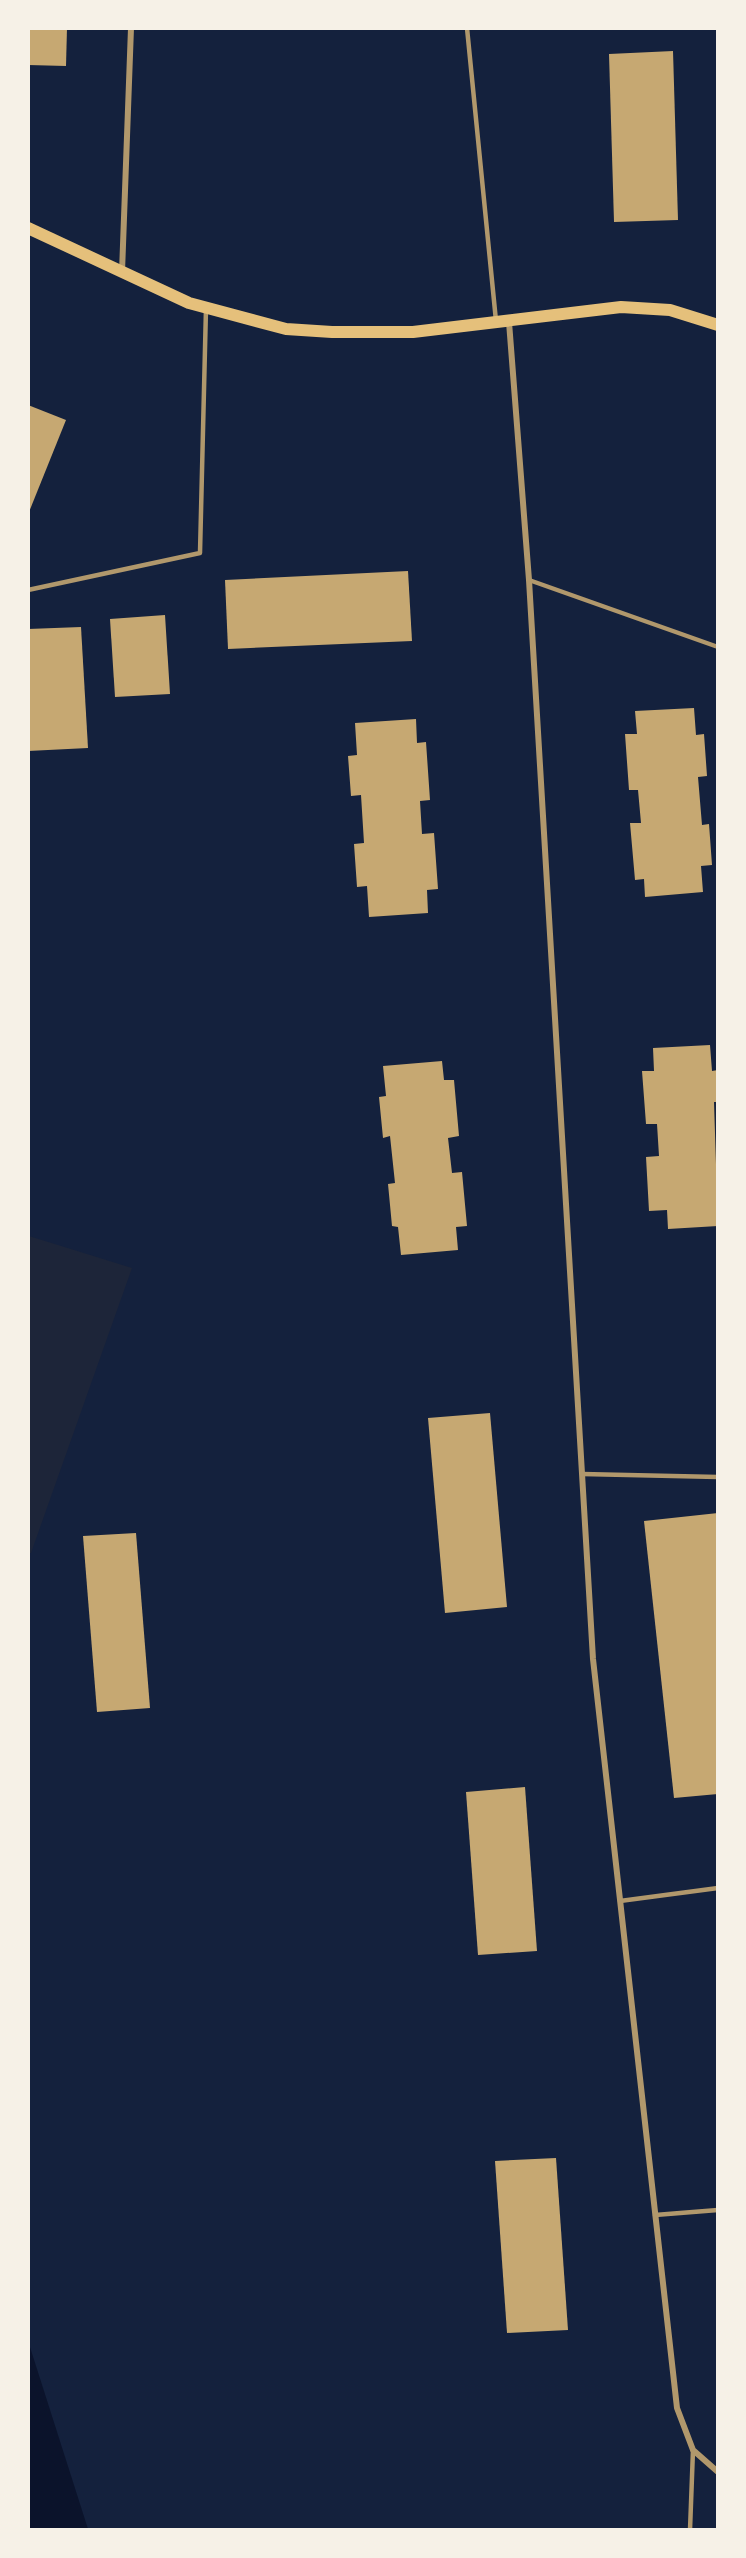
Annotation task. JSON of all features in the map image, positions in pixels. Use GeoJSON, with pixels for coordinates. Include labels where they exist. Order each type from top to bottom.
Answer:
{"type":"FeatureCollection","features":[{"type":"Feature","properties":{"kind":"main road"},"geometry":{"type":"LineString","coordinates":[[28,228],[189,303],[286,329],[332,333],[414,332],[621,307],[670,310],[717,325]]}},
{"type":"Feature","properties":{"kind":"street"},"geometry":{"type":"LineString","coordinates":[[122,272],[131,28]]}},
{"type":"Feature","properties":{"kind":"street"},"geometry":{"type":"LineString","coordinates":[[502,323],[529,580],[593,1659],[677,2408],[693,2450],[717,2472]]}},
{"type":"Feature","properties":{"kind":"lane"},"geometry":{"type":"LineString","coordinates":[[467,28],[502,323]]}},
{"type":"Feature","properties":{"kind":"lane"},"geometry":{"type":"LineString","coordinates":[[28,590],[200,553],[206,308]]}},
{"type":"Feature","properties":{"kind":"lane"},"geometry":{"type":"LineString","coordinates":[[529,580],[717,647]]}},
{"type":"Feature","properties":{"kind":"lane"},"geometry":{"type":"LineString","coordinates":[[582,1474],[717,1477]]}},
{"type":"Feature","properties":{"kind":"lane"},"geometry":{"type":"LineString","coordinates":[[620,1901],[717,1888]]}},
{"type":"Feature","properties":{"kind":"lane"},"geometry":{"type":"LineString","coordinates":[[655,2215],[717,2210]]}},
{"type":"Feature","properties":{"kind":"lane"},"geometry":{"type":"LineString","coordinates":[[690,2529],[693,2450]]}},
{"type":"Feature","properties":{"kind":"shaded area"},"geometry":{"type":"Polygon","coordinates":[[[29,1236],[132,1268],[31,1553],[28,1553],[29,1236]]]}},
{"type":"Feature","properties":{"kind":"shaded area"},"geometry":{"type":"Polygon","coordinates":[[[29,2344],[88,2529],[29,2529],[29,2344]]]}},
{"type":"Feature","properties":{"kind":"building"},"geometry":{"type":"Polygon","coordinates":[[[28,28],[67,28],[66,66],[28,65],[28,28]]]}},
{"type":"Feature","properties":{"kind":"building"},"geometry":{"type":"Polygon","coordinates":[[[673,51],[678,220],[614,222],[609,54],[673,51]]]}},
{"type":"Feature","properties":{"kind":"building"},"geometry":{"type":"Polygon","coordinates":[[[28,405],[66,420],[29,512],[28,512],[28,405]]]}},
{"type":"Feature","properties":{"kind":"building"},"geometry":{"type":"Polygon","coordinates":[[[408,571],[412,641],[228,649],[225,580],[408,571]]]}},
{"type":"Feature","properties":{"kind":"building"},"geometry":{"type":"Polygon","coordinates":[[[165,615],[170,694],[115,697],[110,619],[165,615]]]}},
{"type":"Feature","properties":{"kind":"building"},"geometry":{"type":"Polygon","coordinates":[[[81,627],[88,748],[28,751],[28,629],[81,627]]]}},
{"type":"Feature","properties":{"kind":"building"},"geometry":{"type":"Polygon","coordinates":[[[694,708],[696,735],[704,734],[707,776],[698,777],[702,825],[709,824],[712,865],[701,866],[703,892],[645,897],[644,879],[635,880],[630,823],[641,823],[638,790],[629,790],[625,734],[637,734],[635,711],[694,708]]]}},
{"type":"Feature","properties":{"kind":"building"},"geometry":{"type":"Polygon","coordinates":[[[416,719],[417,743],[426,742],[430,800],[420,801],[422,834],[434,833],[438,889],[427,890],[428,913],[369,917],[367,886],[357,887],[354,844],[364,843],[361,795],[351,796],[348,756],[357,755],[355,723],[416,719]]]}},
{"type":"Feature","properties":{"kind":"building"},"geometry":{"type":"Polygon","coordinates":[[[710,1045],[712,1071],[718,1070],[718,1102],[714,1102],[718,1226],[668,1229],[667,1210],[649,1211],[646,1157],[659,1156],[657,1124],[646,1124],[642,1071],[654,1071],[653,1048],[710,1045]]]}},
{"type":"Feature","properties":{"kind":"building"},"geometry":{"type":"Polygon","coordinates":[[[442,1061],[444,1080],[454,1080],[459,1136],[448,1138],[452,1173],[462,1172],[467,1226],[456,1227],[458,1250],[401,1255],[398,1227],[392,1226],[388,1184],[395,1183],[390,1136],[383,1138],[379,1097],[386,1096],[383,1066],[442,1061]]]}},
{"type":"Feature","properties":{"kind":"building"},"geometry":{"type":"Polygon","coordinates":[[[490,1413],[507,1607],[445,1613],[428,1418],[490,1413]]]}},
{"type":"Feature","properties":{"kind":"building"},"geometry":{"type":"Polygon","coordinates":[[[718,1513],[718,1794],[674,1798],[644,1521],[718,1513]]]}},
{"type":"Feature","properties":{"kind":"building"},"geometry":{"type":"Polygon","coordinates":[[[136,1533],[150,1708],[97,1712],[83,1536],[136,1533]]]}},
{"type":"Feature","properties":{"kind":"building"},"geometry":{"type":"Polygon","coordinates":[[[525,1787],[537,1951],[478,1955],[466,1792],[525,1787]]]}},
{"type":"Feature","properties":{"kind":"building"},"geometry":{"type":"Polygon","coordinates":[[[556,2158],[568,2330],[507,2333],[495,2161],[556,2158]]]}}]}
